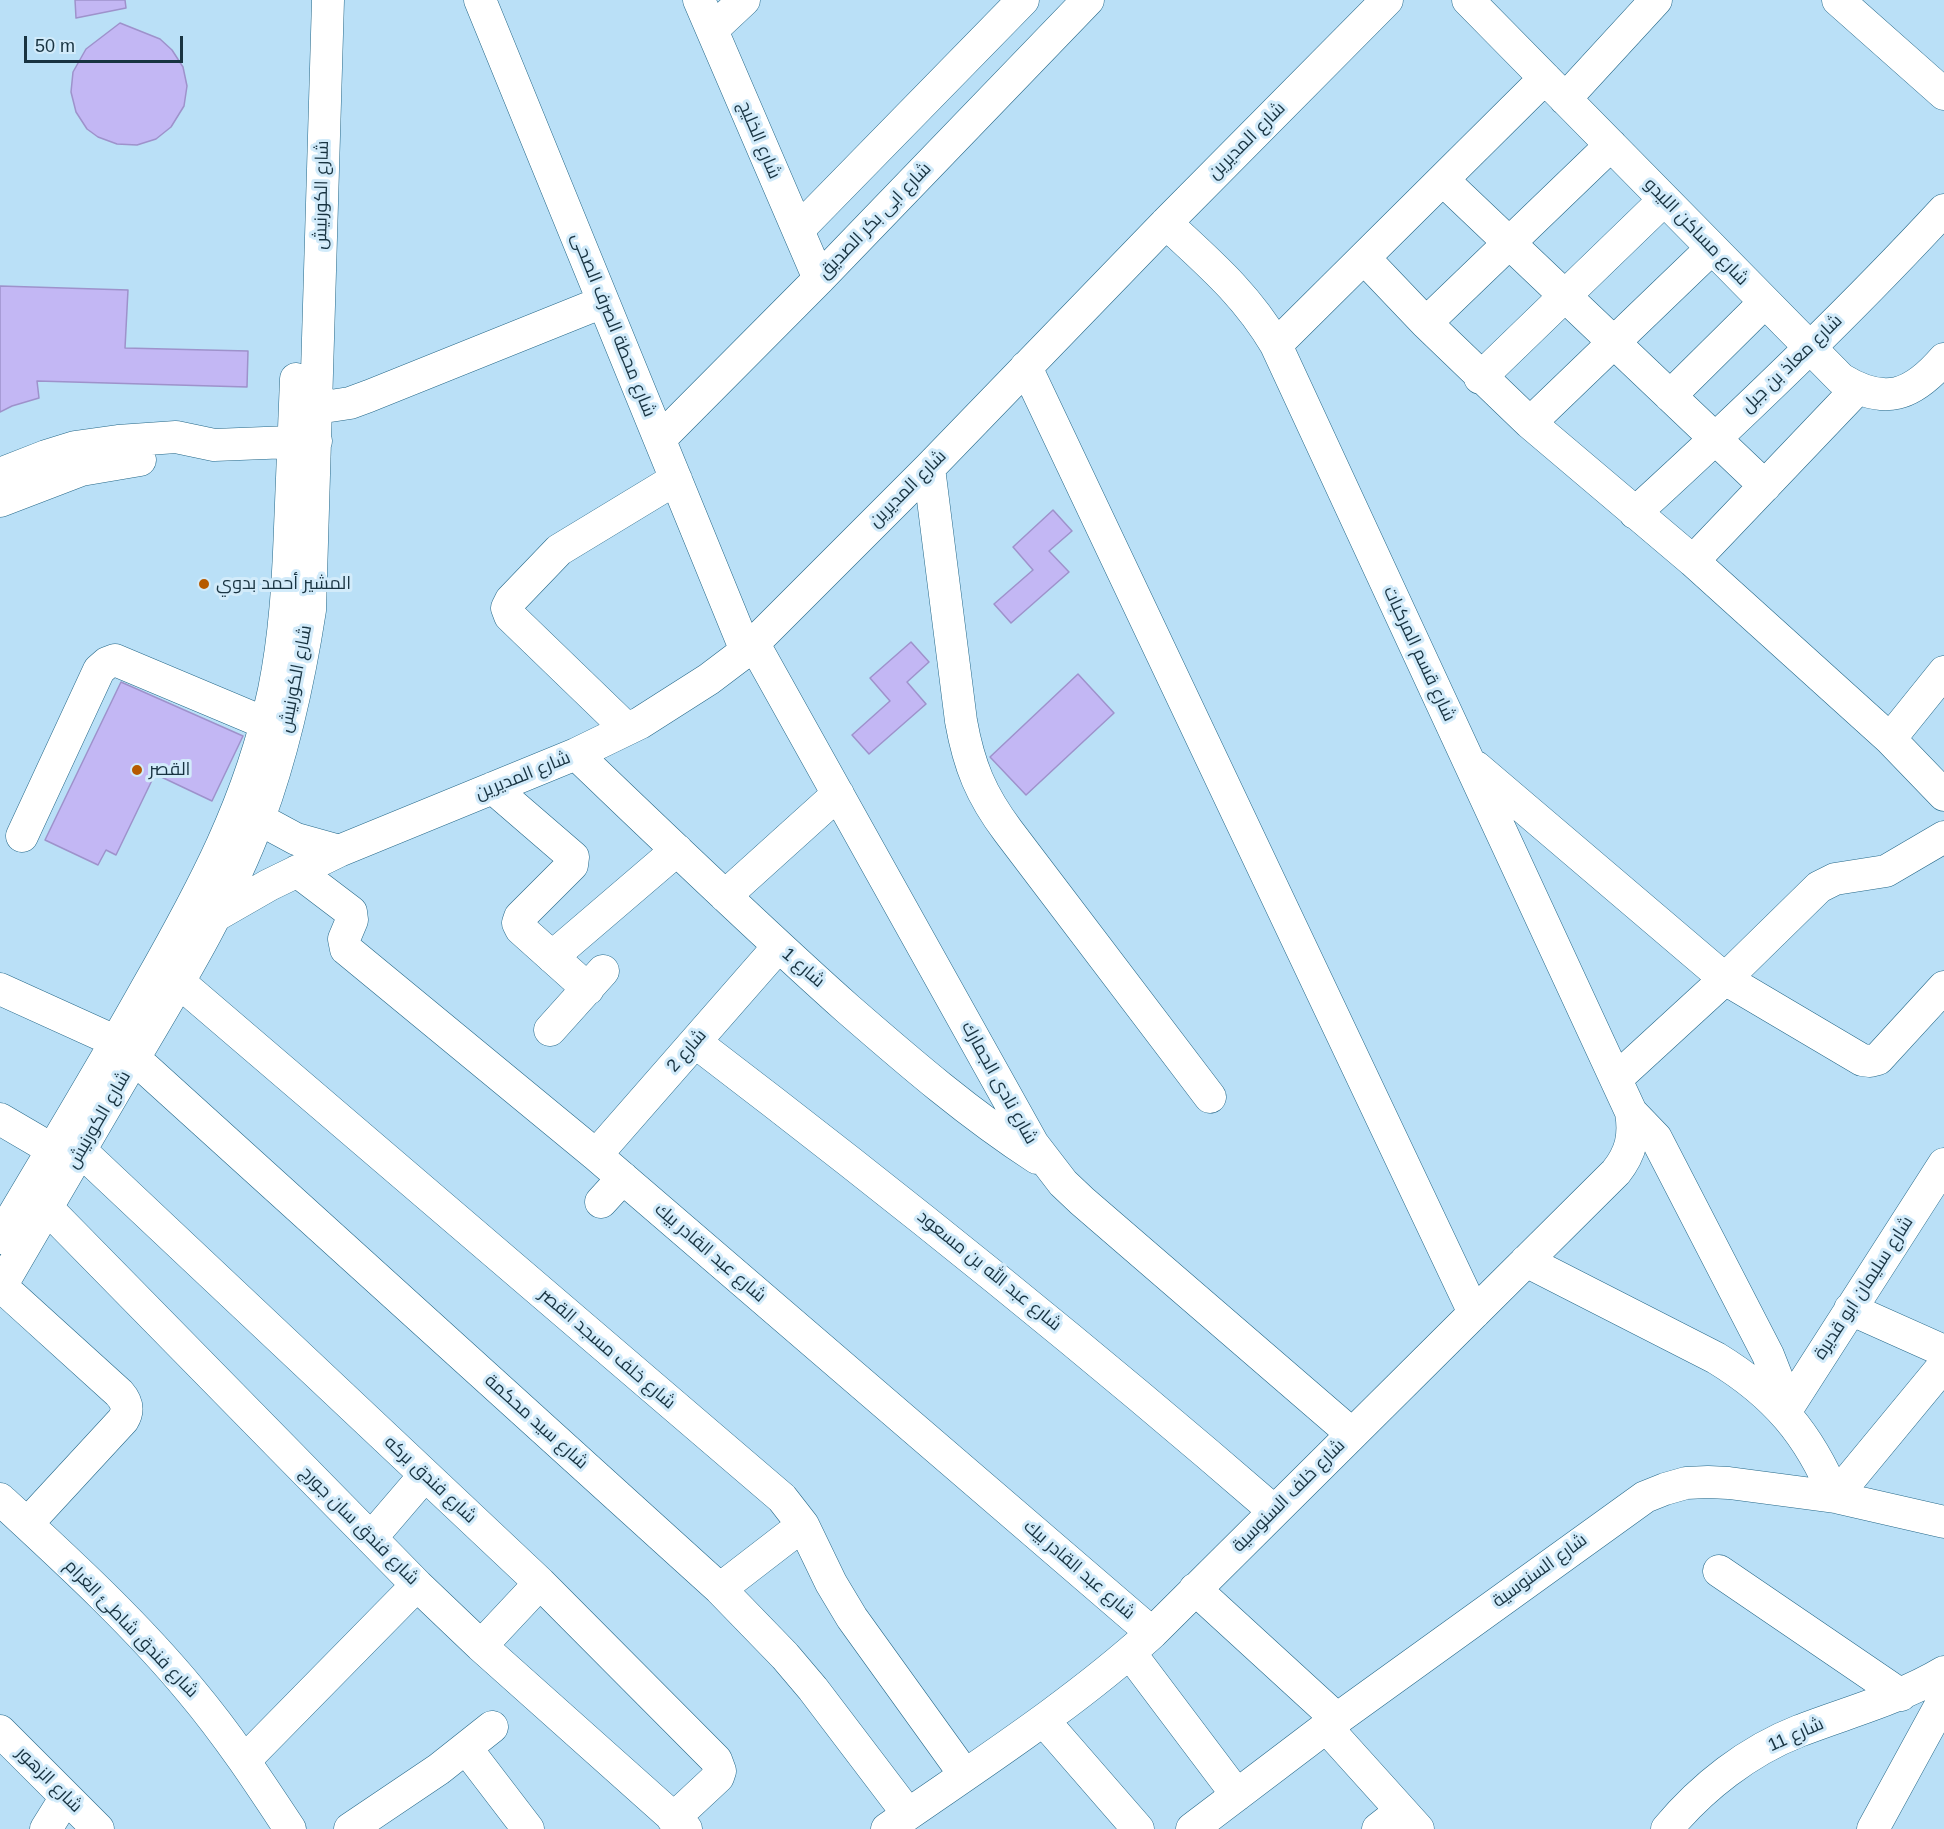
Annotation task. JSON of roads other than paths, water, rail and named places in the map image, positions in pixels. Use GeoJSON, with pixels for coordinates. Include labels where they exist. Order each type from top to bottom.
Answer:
{"type":"FeatureCollection","features":[{"type":"Feature","properties":{"kind":"street","name":"شارع الكورنيش"},"geometry":{"type":"LineString","coordinates":[[126,1050],[179,982],[238,868],[259,819],[285,737],[305,642],[310,610],[305,441],[309,0]]}},
{"type":"Feature","properties":{"kind":"street","name":"شارع الكورنيش"},"geometry":{"type":"LineString","coordinates":[[0,1238],[67,1150],[126,1050],[215,864],[249,780],[265,723],[281,648],[305,441],[317,408],[328,0]]}},
{"type":"Feature","properties":{"kind":"street","name":"شارع محطة الصرف الصحى"},"geometry":{"type":"LineString","coordinates":[[480,0],[676,479],[750,647]]}},
{"type":"Feature","properties":{"kind":"street","name":"شارع الخليج"},"geometry":{"type":"LineString","coordinates":[[699,0],[819,279]]}},
{"type":"Feature","properties":{"kind":"street"},"geometry":{"type":"LineString","coordinates":[[712,30],[744,0]]}},
{"type":"Feature","properties":{"kind":"street"},"geometry":{"type":"LineString","coordinates":[[798,230],[1023,0]]}},
{"type":"Feature","properties":{"kind":"street","name":"شارع ابى بكر الصديق"},"geometry":{"type":"LineString","coordinates":[[660,439],[819,279],[1088,0]]}},
{"type":"Feature","properties":{"kind":"street","name":"شارع المديرين"},"geometry":{"type":"LineString","coordinates":[[215,916],[339,851],[576,754],[627,729],[675,702],[750,647],[929,468],[1166,223],[1387,0]]}},
{"type":"Feature","properties":{"kind":"street","name":"شارع مساكن الليدو"},"geometry":{"type":"LineString","coordinates":[[1468,0],[1841,379],[1857,389],[1873,394],[1905,391],[1919,384],[1944,359]]}},
{"type":"Feature","properties":{"kind":"street"},"geometry":{"type":"LineString","coordinates":[[1276,345],[1443,180],[1555,89],[1656,0]]}},
{"type":"Feature","properties":{"kind":"street"},"geometry":{"type":"LineString","coordinates":[[1838,0],[1944,94]]}},
{"type":"Feature","properties":{"kind":"street"},"geometry":{"type":"LineString","coordinates":[[1426,323],[1611,145]]}},
{"type":"Feature","properties":{"kind":"street"},"geometry":{"type":"LineString","coordinates":[[1443,180],[1765,486]]}},
{"type":"Feature","properties":{"kind":"street"},"geometry":{"type":"LineString","coordinates":[[1480,378],[1664,200]]}},
{"type":"Feature","properties":{"kind":"street","name":"شارع معاذ بن جبل"},"geometry":{"type":"LineString","coordinates":[[1635,513],[1810,348],[1944,210]]}},
{"type":"Feature","properties":{"kind":"street","name":"شارع قسم المركبات"},"geometry":{"type":"LineString","coordinates":[[1166,223],[1247,300],[1276,345],[1631,1112]]}},
{"type":"Feature","properties":{"kind":"street"},"geometry":{"type":"LineString","coordinates":[[1530,423],[1712,248]]}},
{"type":"Feature","properties":{"kind":"street"},"geometry":{"type":"LineString","coordinates":[[1365,259],[1480,378],[1693,561],[1890,738],[1944,795]]}},
{"type":"Feature","properties":{"kind":"street"},"geometry":{"type":"LineString","coordinates":[[317,408],[350,403],[369,396],[603,302]]}},
{"type":"Feature","properties":{"kind":"street"},"geometry":{"type":"LineString","coordinates":[[1671,396],[1765,302]]}},
{"type":"Feature","properties":{"kind":"street"},"geometry":{"type":"LineString","coordinates":[[1026,367],[1474,1313]]}},
{"type":"Feature","properties":{"kind":"street"},"geometry":{"type":"LineString","coordinates":[[1693,561],[1857,389]]}},
{"type":"Feature","properties":{"kind":"street"},"geometry":{"type":"LineString","coordinates":[[0,474],[75,447],[118,441],[176,437],[214,445],[305,441]]}},
{"type":"Feature","properties":{"kind":"street"},"geometry":{"type":"LineString","coordinates":[[0,501],[81,470],[194,453],[214,445]]}},
{"type":"Feature","properties":{"kind":"street"},"geometry":{"type":"LineString","coordinates":[[929,468],[961,721],[966,751],[976,780],[990,807],[1210,1097]]}},
{"type":"Feature","properties":{"kind":"street"},"geometry":{"type":"LineString","coordinates":[[627,729],[510,616],[507,608],[511,600],[559,550],[676,479]]}},
{"type":"Feature","properties":{"kind":"street","name":"شارع نادى الجمارك"},"geometry":{"type":"LineString","coordinates":[[750,647],[838,794],[1033,1144],[1046,1163],[1082,1201],[1352,1434]]}},
{"type":"Feature","properties":{"kind":"street"},"geometry":{"type":"LineString","coordinates":[[22,836],[99,670],[107,663],[115,660],[265,723]]}},
{"type":"Feature","properties":{"kind":"street"},"geometry":{"type":"LineString","coordinates":[[1890,738],[1944,672]]}},
{"type":"Feature","properties":{"kind":"street","name":"شارع 1"},"geometry":{"type":"LineString","coordinates":[[576,754],[778,946],[933,1083],[988,1125],[1046,1163]]}},
{"type":"Feature","properties":{"kind":"street"},"geometry":{"type":"LineString","coordinates":[[1468,760],[1725,979],[1862,1060],[1878,1059],[1944,987]]}},
{"type":"Feature","properties":{"kind":"street"},"geometry":{"type":"LineString","coordinates":[[493,788],[573,857],[570,868],[518,920],[521,929],[552,957],[596,980],[550,1030]]}},
{"type":"Feature","properties":{"kind":"street"},"geometry":{"type":"LineString","coordinates":[[725,896],[838,794]]}},
{"type":"Feature","properties":{"kind":"street"},"geometry":{"type":"LineString","coordinates":[[259,819],[296,839],[339,851]]}},
{"type":"Feature","properties":{"kind":"street"},"geometry":{"type":"LineString","coordinates":[[1616,1079],[1725,979],[1820,887],[1835,879],[1886,871],[1944,837]]}},
{"type":"Feature","properties":{"kind":"street"},"geometry":{"type":"LineString","coordinates":[[552,957],[677,850]]}},
{"type":"Feature","properties":{"kind":"street","name":"شارع عبد القادر بيك"},"geometry":{"type":"LineString","coordinates":[[297,871],[351,912],[352,920],[344,939],[346,949],[623,1178],[1141,1643],[1237,1795]]}},
{"type":"Feature","properties":{"kind":"street","name":"شارع 2"},"geometry":{"type":"LineString","coordinates":[[596,1155],[778,946]]}},
{"type":"Feature","properties":{"kind":"street","name":"شارع خلف مسجد القصر"},"geometry":{"type":"LineString","coordinates":[[179,982],[782,1498],[803,1525],[841,1601],[965,1775]]}},
{"type":"Feature","properties":{"kind":"street","name":"شارع سيد محكمة"},"geometry":{"type":"LineString","coordinates":[[1,992],[126,1050],[720,1589],[806,1680],[898,1822]]}},
{"type":"Feature","properties":{"kind":"street","name":"شارع عبد الله بن مسعود"},"geometry":{"type":"LineString","coordinates":[[695,1042],[911,1208],[1026,1301],[1274,1511]]}},
{"type":"Feature","properties":{"kind":"street"},"geometry":{"type":"LineString","coordinates":[[1631,1112],[1656,1138],[1768,1355],[1779,1383],[1785,1412]]}},
{"type":"Feature","properties":{"kind":"street","name":"شارع خلف السنوسية"},"geometry":{"type":"LineString","coordinates":[[898,1822],[1044,1721],[1141,1643],[1616,1172],[1626,1159],[1632,1144],[1634,1128],[1631,1112]]}},
{"type":"Feature","properties":{"kind":"street","name":"شارع فندق بركه"},"geometry":{"type":"LineString","coordinates":[[0,1119],[67,1150],[425,1475],[540,1583],[720,1765],[718,1777],[679,1824]]}},
{"type":"Feature","properties":{"kind":"street","name":"شارع الكورنيش"},"geometry":{"type":"LineString","coordinates":[[1,1287],[47,1208],[67,1150]]}},
{"type":"Feature","properties":{"kind":"street","name":"شارع سليمان ابو قديرة"},"geometry":{"type":"LineString","coordinates":[[1785,1412],[1944,1164]]}},
{"type":"Feature","properties":{"kind":"street"},"geometry":{"type":"LineString","coordinates":[[601,1202],[623,1178]]}},
{"type":"Feature","properties":{"kind":"street","name":"شارع فندق سان جورج"},"geometry":{"type":"LineString","coordinates":[[47,1208],[417,1585],[481,1646],[679,1824]]}},
{"type":"Feature","properties":{"kind":"street"},"geometry":{"type":"LineString","coordinates":[[1526,1262],[1716,1358],[1741,1373],[1785,1412],[1807,1440],[1835,1497],[1944,1365]]}},
{"type":"Feature","properties":{"kind":"street"},"geometry":{"type":"LineString","coordinates":[[1,1287],[119,1393],[127,1406],[127,1414],[123,1420],[27,1524]]}},
{"type":"Feature","properties":{"kind":"street"},"geometry":{"type":"LineString","coordinates":[[1850,1309],[1944,1351]]}},
{"type":"Feature","properties":{"kind":"street"},"geometry":{"type":"LineString","coordinates":[[371,1538],[425,1475]]}},
{"type":"Feature","properties":{"kind":"street","name":"شارع السنوسية"},"geometry":{"type":"LineString","coordinates":[[1192,1829],[1332,1723],[1645,1497],[1686,1483],[1708,1482],[1835,1497],[1944,1522]]}},
{"type":"Feature","properties":{"kind":"street","name":"شارع فندق شاطئ الغرام"},"geometry":{"type":"LineString","coordinates":[[0,1499],[162,1658],[245,1760],[290,1829]]}},
{"type":"Feature","properties":{"kind":"street"},"geometry":{"type":"LineString","coordinates":[[720,1589],[803,1525]]}},
{"type":"Feature","properties":{"kind":"street"},"geometry":{"type":"LineString","coordinates":[[1719,1571],[1901,1695]]}},
{"type":"Feature","properties":{"kind":"street"},"geometry":{"type":"LineString","coordinates":[[481,1646],[540,1583]]}},
{"type":"Feature","properties":{"kind":"street"},"geometry":{"type":"LineString","coordinates":[[245,1760],[417,1585]]}},
{"type":"Feature","properties":{"kind":"street"},"geometry":{"type":"LineString","coordinates":[[1195,1589],[1332,1723],[1399,1823]]}},
{"type":"Feature","properties":{"kind":"street","name":"شارع 11"},"geometry":{"type":"LineString","coordinates":[[1667,1829],[1699,1795],[1722,1776],[1771,1744],[1797,1732],[1901,1695],[1944,1672]]}},
{"type":"Feature","properties":{"kind":"street"},"geometry":{"type":"LineString","coordinates":[[1873,1829],[1940,1719]]}},
{"type":"Feature","properties":{"kind":"street"},"geometry":{"type":"LineString","coordinates":[[1044,1721],[1138,1829]]}},
{"type":"Feature","properties":{"kind":"street"},"geometry":{"type":"LineString","coordinates":[[350,1829],[411,1789],[492,1727]]}},
{"type":"Feature","properties":{"kind":"street","name":"شارع الزهور"},"geometry":{"type":"LineString","coordinates":[[0,1731],[98,1829]]}},
{"type":"Feature","properties":{"kind":"street"},"geometry":{"type":"LineString","coordinates":[[466,1748],[528,1829]]}},
{"type":"Feature","properties":{"kind":"street"},"geometry":{"type":"LineString","coordinates":[[46,1829],[66,1797]]}},
{"type":"Feature","properties":{"kind":"place","name":"المشير أحمد بدوي"},"geometry":{"type":"Point","coordinates":[204,584]}},
{"type":"Feature","properties":{"kind":"place","name":"القصر"},"geometry":{"type":"Point","coordinates":[137,770]}}]}
